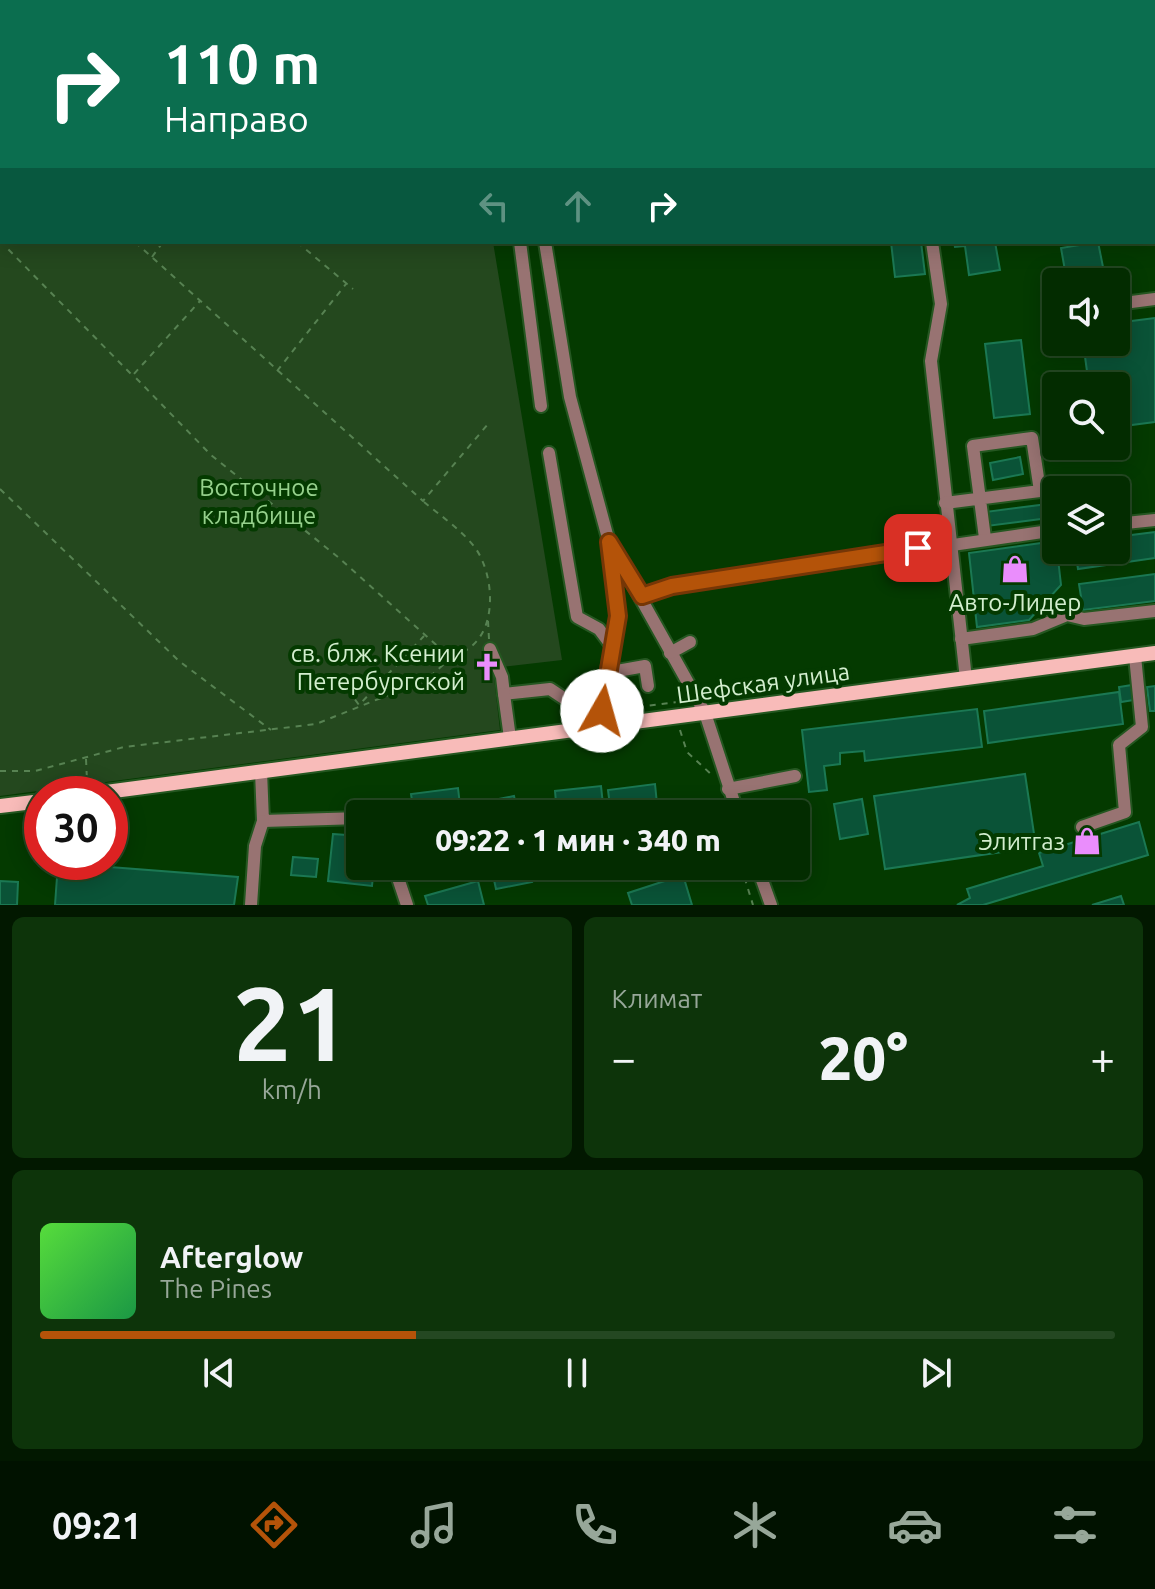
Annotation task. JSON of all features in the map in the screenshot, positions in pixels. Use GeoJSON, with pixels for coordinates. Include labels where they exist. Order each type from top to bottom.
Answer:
{"type":"FeatureCollection","features":[{"type":"Feature","properties":{"kind":"main road","name":"Шефская улица"},"geometry":{"type":"LineString","coordinates":[[128,785],[510,738],[602,713],[705,713],[965,671],[1155,653]]}},
{"type":"Feature","properties":{"kind":"main road"},"geometry":{"type":"LineString","coordinates":[[0,806],[24,803]]}},
{"type":"Feature","properties":{"kind":"street"},"geometry":{"type":"LineString","coordinates":[[520,244],[541,406]]}},
{"type":"Feature","properties":{"kind":"street"},"geometry":{"type":"LineString","coordinates":[[504,694],[550,689],[574,705],[602,713],[606,673],[618,616],[609,542],[570,397],[545,244]]}},
{"type":"Feature","properties":{"kind":"street"},"geometry":{"type":"LineString","coordinates":[[932,244],[941,311],[931,361],[965,671]]}},
{"type":"Feature","properties":{"kind":"street"},"geometry":{"type":"LineString","coordinates":[[1130,302],[1155,299]]}},
{"type":"Feature","properties":{"kind":"street"},"geometry":{"type":"LineString","coordinates":[[945,503],[979,499],[1040,491],[1032,438],[973,446],[979,499],[985,538]]}},
{"type":"Feature","properties":{"kind":"street"},"geometry":{"type":"LineString","coordinates":[[549,453],[577,617],[599,629],[611,645]]}},
{"type":"Feature","properties":{"kind":"street"},"geometry":{"type":"LineString","coordinates":[[1130,523],[1155,520]]}},
{"type":"Feature","properties":{"kind":"street"},"geometry":{"type":"LineString","coordinates":[[642,596],[672,586],[1042,532]]}},
{"type":"Feature","properties":{"kind":"street"},"geometry":{"type":"LineString","coordinates":[[609,542],[705,713],[732,800]]}},
{"type":"Feature","properties":{"kind":"street"},"geometry":{"type":"LineString","coordinates":[[961,639],[1033,629],[1067,615],[1084,619],[1155,611]]}},
{"type":"Feature","properties":{"kind":"street"},"geometry":{"type":"LineString","coordinates":[[670,653],[690,642]]}},
{"type":"Feature","properties":{"kind":"street"},"geometry":{"type":"LineString","coordinates":[[490,649],[502,677],[510,738]]}},
{"type":"Feature","properties":{"kind":"street"},"geometry":{"type":"LineString","coordinates":[[1082,827],[1125,812],[1119,745],[1142,727],[1135,656]]}},
{"type":"Feature","properties":{"kind":"street"},"geometry":{"type":"LineString","coordinates":[[606,673],[645,666],[648,686]]}},
{"type":"Feature","properties":{"kind":"street"},"geometry":{"type":"LineString","coordinates":[[251,905],[255,846],[263,821],[261,771]]}},
{"type":"Feature","properties":{"kind":"street"},"geometry":{"type":"LineString","coordinates":[[728,789],[795,776]]}},
{"type":"Feature","properties":{"kind":"street"},"geometry":{"type":"LineString","coordinates":[[263,821],[346,818]]}},
{"type":"Feature","properties":{"kind":"street"},"geometry":{"type":"LineString","coordinates":[[399,880],[407,905]]}},
{"type":"Feature","properties":{"kind":"street"},"geometry":{"type":"LineString","coordinates":[[762,880],[771,905]]}},
{"type":"Feature","properties":{"kind":"path"},"geometry":{"type":"LineString","coordinates":[[3,244],[211,455],[338,557],[451,658]]}},
{"type":"Feature","properties":{"kind":"path"},"geometry":{"type":"LineString","coordinates":[[137,244],[276,372],[473,545],[485,563],[490,649]]}},
{"type":"Feature","properties":{"kind":"path"},"geometry":{"type":"LineString","coordinates":[[152,257],[162,244]]}},
{"type":"Feature","properties":{"kind":"path"},"geometry":{"type":"LineString","coordinates":[[299,244],[353,289]]}},
{"type":"Feature","properties":{"kind":"path"},"geometry":{"type":"LineString","coordinates":[[276,372],[346,284]]}},
{"type":"Feature","properties":{"kind":"path"},"geometry":{"type":"LineString","coordinates":[[133,375],[200,301]]}},
{"type":"Feature","properties":{"kind":"path"},"geometry":{"type":"LineString","coordinates":[[423,501],[488,424]]}},
{"type":"Feature","properties":{"kind":"path"},"geometry":{"type":"LineString","coordinates":[[0,489],[179,661],[272,730]]}},
{"type":"Feature","properties":{"kind":"path"},"geometry":{"type":"LineString","coordinates":[[0,771],[35,771],[124,747],[316,724],[426,680],[451,658],[472,647],[488,619]]}},
{"type":"Feature","properties":{"kind":"path"},"geometry":{"type":"LineString","coordinates":[[359,705],[425,635]]}},
{"type":"Feature","properties":{"kind":"path"},"geometry":{"type":"LineString","coordinates":[[348,690],[359,705]]}},
{"type":"Feature","properties":{"kind":"path"},"geometry":{"type":"LineString","coordinates":[[602,713],[677,702]]}},
{"type":"Feature","properties":{"kind":"path"},"geometry":{"type":"LineString","coordinates":[[680,730],[687,752],[714,777]]}},
{"type":"Feature","properties":{"kind":"path"},"geometry":{"type":"LineString","coordinates":[[86,758],[88,776]]}},
{"type":"Feature","properties":{"kind":"path"},"geometry":{"type":"LineString","coordinates":[[745,880],[753,905]]}},
{"type":"Feature","properties":{"kind":"green space","name":"Восточное кладбище"},"geometry":{"type":"Polygon","coordinates":[[[0,244],[493,244],[562,660],[493,668],[500,730],[128,779],[128,776],[24,776],[24,793],[0,796],[0,244]]]}},
{"type":"Feature","properties":{"kind":"building"},"geometry":{"type":"Polygon","coordinates":[[[891,244],[921,244],[925,274],[895,277],[891,244]]]}},
{"type":"Feature","properties":{"kind":"building"},"geometry":{"type":"Polygon","coordinates":[[[954,244],[995,244],[1000,270],[969,275],[965,246],[955,247],[954,244]]]}},
{"type":"Feature","properties":{"kind":"building"},"geometry":{"type":"Polygon","coordinates":[[[1098,244],[1103,268],[1065,268],[1061,248],[1098,244]]]}},
{"type":"Feature","properties":{"kind":"building"},"geometry":{"type":"Polygon","coordinates":[[[1155,318],[1155,422],[1130,425],[1130,372],[1087,372],[1085,356],[1130,356],[1130,321],[1155,318]]]}},
{"type":"Feature","properties":{"kind":"building"},"geometry":{"type":"Polygon","coordinates":[[[1021,340],[1030,414],[994,418],[985,344],[1021,340]]]}},
{"type":"Feature","properties":{"kind":"building"},"geometry":{"type":"Polygon","coordinates":[[[1020,457],[1023,474],[993,480],[990,463],[1020,457]]]}},
{"type":"Feature","properties":{"kind":"building"},"geometry":{"type":"Polygon","coordinates":[[[1042,505],[1042,519],[987,526],[985,512],[1042,505]]]}},
{"type":"Feature","properties":{"kind":"building"},"geometry":{"type":"Polygon","coordinates":[[[1155,532],[1155,558],[1130,562],[1130,535],[1155,532]]]}},
{"type":"Feature","properties":{"kind":"building","name":"Авто-Лидер"},"geometry":{"type":"Polygon","coordinates":[[[1042,543],[1042,564],[1059,564],[1061,585],[1029,620],[977,627],[969,553],[1042,543]]]}},
{"type":"Feature","properties":{"kind":"building"},"geometry":{"type":"Polygon","coordinates":[[[1077,564],[1113,564],[1078,569],[1077,564]]]}},
{"type":"Feature","properties":{"kind":"building"},"geometry":{"type":"Polygon","coordinates":[[[1155,574],[1155,601],[1083,610],[1079,584],[1155,574]]]}},
{"type":"Feature","properties":{"kind":"building"},"geometry":{"type":"Polygon","coordinates":[[[1132,685],[1134,700],[1121,702],[1119,687],[1132,685]]]}},
{"type":"Feature","properties":{"kind":"building"},"geometry":{"type":"Polygon","coordinates":[[[1155,686],[1155,711],[1150,711],[1147,687],[1155,686]]]}},
{"type":"Feature","properties":{"kind":"building"},"geometry":{"type":"Polygon","coordinates":[[[1119,692],[1123,724],[988,743],[984,711],[1119,692]]]}},
{"type":"Feature","properties":{"kind":"building"},"geometry":{"type":"Polygon","coordinates":[[[977,709],[982,747],[865,761],[864,751],[840,753],[840,764],[824,766],[827,790],[809,792],[802,730],[977,709]]]}},
{"type":"Feature","properties":{"kind":"building"},"geometry":{"type":"Polygon","coordinates":[[[1025,774],[1036,847],[885,869],[874,796],[1025,774]]]}},
{"type":"Feature","properties":{"kind":"building"},"geometry":{"type":"Polygon","coordinates":[[[655,784],[657,800],[609,800],[608,790],[655,784]]]}},
{"type":"Feature","properties":{"kind":"building"},"geometry":{"type":"Polygon","coordinates":[[[601,786],[602,800],[556,800],[555,791],[601,786]]]}},
{"type":"Feature","properties":{"kind":"building"},"geometry":{"type":"Polygon","coordinates":[[[458,788],[459,800],[412,800],[411,794],[458,788]]]}},
{"type":"Feature","properties":{"kind":"building"},"geometry":{"type":"Polygon","coordinates":[[[514,796],[515,800],[493,800],[514,796]]]}},
{"type":"Feature","properties":{"kind":"building"},"geometry":{"type":"Polygon","coordinates":[[[862,799],[868,834],[840,839],[834,804],[862,799]]]}},
{"type":"Feature","properties":{"kind":"building"},"geometry":{"type":"Polygon","coordinates":[[[1139,822],[1148,855],[983,905],[957,905],[970,898],[967,889],[1043,866],[1039,853],[1139,822]]]}},
{"type":"Feature","properties":{"kind":"building"},"geometry":{"type":"Polygon","coordinates":[[[333,834],[346,835],[346,880],[373,880],[372,886],[328,881],[333,834]]]}},
{"type":"Feature","properties":{"kind":"building"},"geometry":{"type":"Polygon","coordinates":[[[293,857],[318,859],[316,877],[291,875],[293,857]]]}},
{"type":"Feature","properties":{"kind":"building"},"geometry":{"type":"Polygon","coordinates":[[[128,868],[238,877],[234,905],[55,905],[57,880],[128,880],[128,868]]]}},
{"type":"Feature","properties":{"kind":"building"},"geometry":{"type":"Polygon","coordinates":[[[494,880],[532,882],[496,889],[494,880]]]}},
{"type":"Feature","properties":{"kind":"building"},"geometry":{"type":"Polygon","coordinates":[[[668,880],[684,880],[692,905],[632,905],[628,893],[668,880]]]}},
{"type":"Feature","properties":{"kind":"building"},"geometry":{"type":"Polygon","coordinates":[[[0,881],[18,882],[17,905],[0,905],[0,881]]]}},
{"type":"Feature","properties":{"kind":"building"},"geometry":{"type":"Polygon","coordinates":[[[478,881],[484,905],[428,905],[425,896],[478,881]]]}},
{"type":"Feature","properties":{"kind":"building"},"geometry":{"type":"Polygon","coordinates":[[[1121,896],[1124,905],[1092,905],[1121,896]]]}},
{"type":"Feature","properties":{"kind":"place","name":"Авто-Лидер"},"geometry":{"type":"Point","coordinates":[1015,569]}},
{"type":"Feature","properties":{"kind":"place","name":"св. блж. Ксении Петербургской"},"geometry":{"type":"Point","coordinates":[487,667]}},
{"type":"Feature","properties":{"kind":"place","name":"Элитгаз"},"geometry":{"type":"Point","coordinates":[1087,841]}},
{"type":"Feature","properties":{"kind":"route"},"geometry":{"type":"LineString","coordinates":[[602,711],[600,703],[618,616],[609,542],[642,596],[672,586],[918,548]]}}]}
